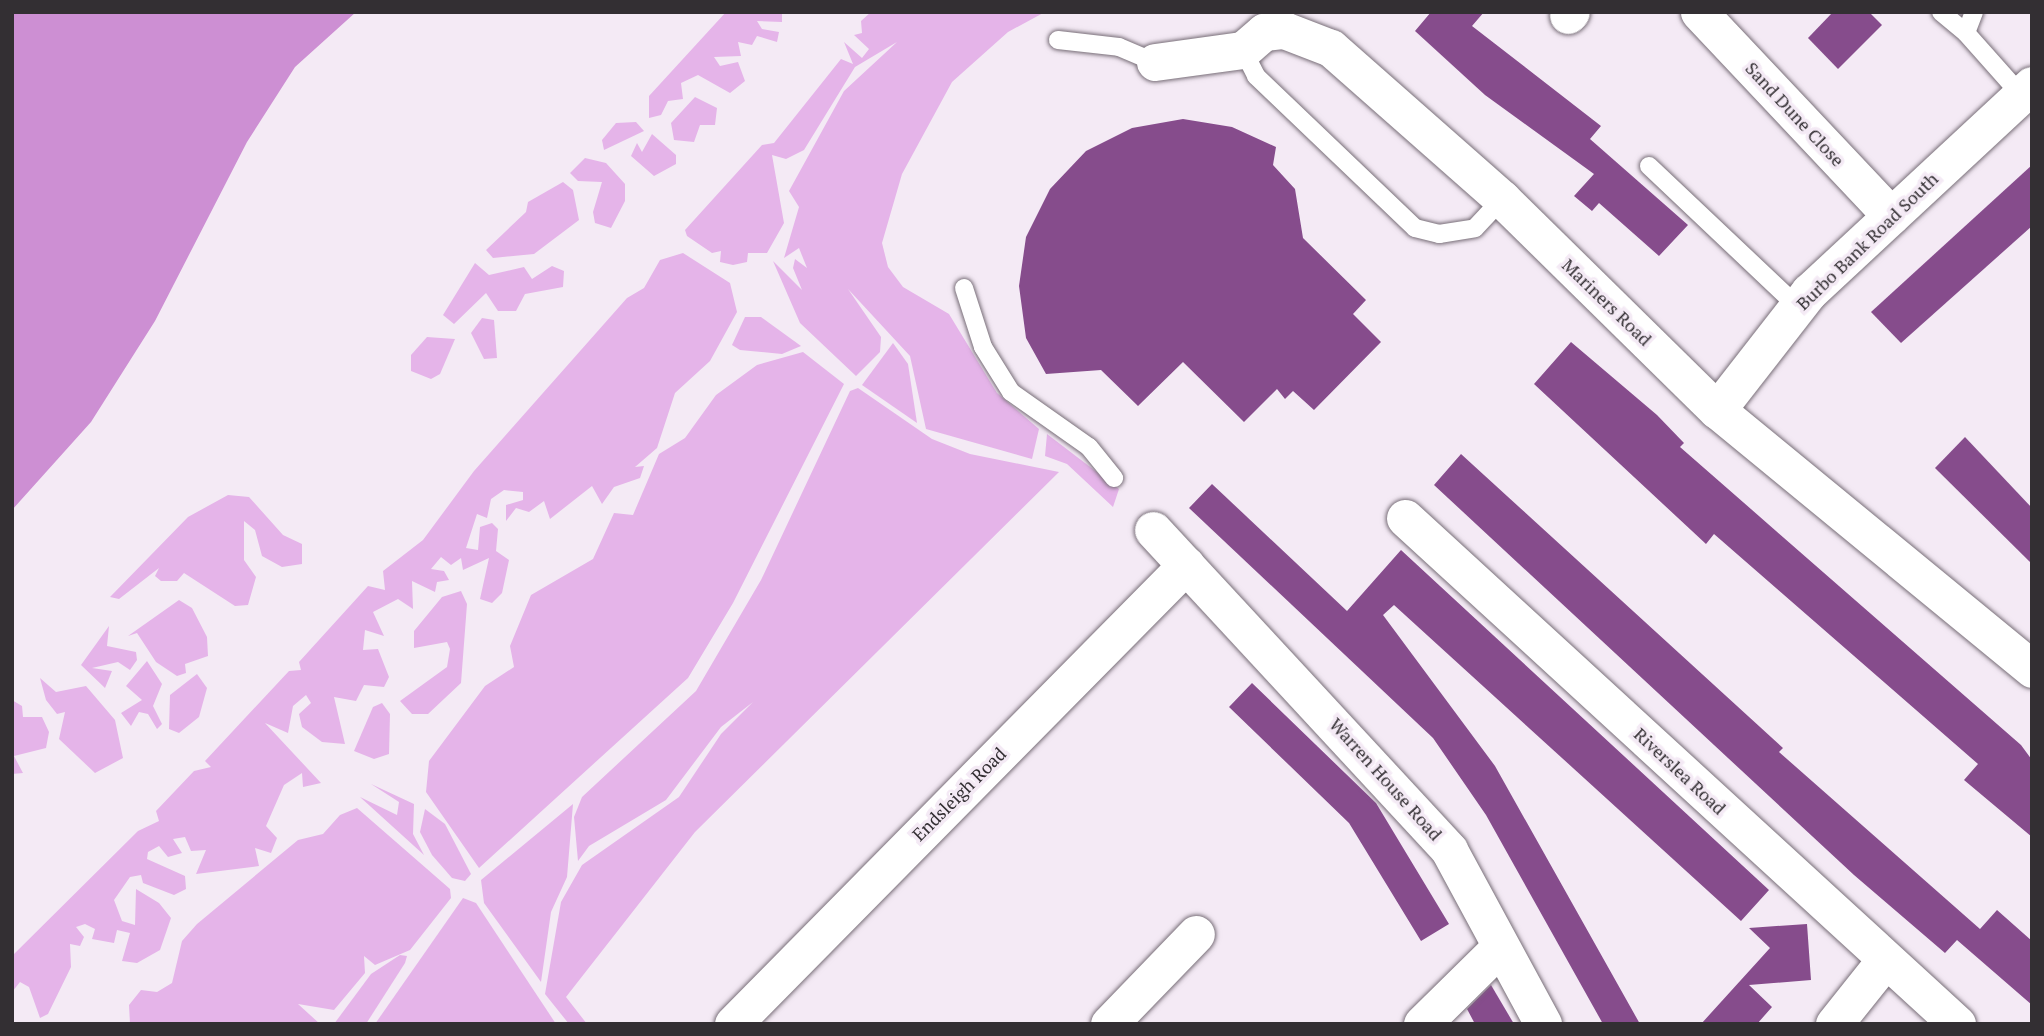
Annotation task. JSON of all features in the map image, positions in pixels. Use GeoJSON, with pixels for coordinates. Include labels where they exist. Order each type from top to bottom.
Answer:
{"type":"FeatureCollection","features":[{"type":"Feature","properties":{"kind":"street","name":"Sand Dune Close"},"geometry":{"type":"LineString","coordinates":[[1699,12],[1891,216]]}},
{"type":"Feature","properties":{"kind":"street","name":"Mariners Road"},"geometry":{"type":"LineString","coordinates":[[1155,62],[1243,50],[1264,32],[1284,30],[1331,48],[1502,199],[1717,410],[2032,669]]}},
{"type":"Feature","properties":{"kind":"street","name":"Burbo Bank Road South"},"geometry":{"type":"LineString","coordinates":[[1717,410],[1798,307],[2026,90]]}},
{"type":"Feature","properties":{"kind":"street","name":"Riverslea Road"},"geometry":{"type":"LineString","coordinates":[[1405,518],[1957,1024]]}},
{"type":"Feature","properties":{"kind":"street","name":"Warren House Road"},"geometry":{"type":"LineString","coordinates":[[1153,530],[1449,850],[1498,949],[1543,1024]]}},
{"type":"Feature","properties":{"kind":"street","name":"Endsleigh Road"},"geometry":{"type":"LineString","coordinates":[[733,1024],[1186,565]]}},
{"type":"Feature","properties":{"kind":"street"},"geometry":{"type":"LineString","coordinates":[[1110,1024],[1196,934]]}},
{"type":"Feature","properties":{"kind":"street"},"geometry":{"type":"LineString","coordinates":[[1422,1024],[1498,949]]}},
{"type":"Feature","properties":{"kind":"street"},"geometry":{"type":"LineString","coordinates":[[1834,1024],[1885,960]]}},
{"type":"Feature","properties":{"kind":"lane"},"geometry":{"type":"LineString","coordinates":[[1941,12],[2026,90]]}},
{"type":"Feature","properties":{"kind":"lane"},"geometry":{"type":"LineString","coordinates":[[1966,33],[1974,12]]}},
{"type":"Feature","properties":{"kind":"lane"},"geometry":{"type":"LineString","coordinates":[[1058,40],[1119,47],[1155,62]]}},
{"type":"Feature","properties":{"kind":"lane"},"geometry":{"type":"LineString","coordinates":[[1243,50],[1256,76],[1415,228],[1438,234],[1475,228],[1502,199]]}},
{"type":"Feature","properties":{"kind":"lane"},"geometry":{"type":"LineString","coordinates":[[1649,166],[1798,307]]}},
{"type":"Feature","properties":{"kind":"lane"},"geometry":{"type":"LineString","coordinates":[[964,288],[983,347],[1011,392],[1089,447],[1114,478]]}},
{"type":"Feature","properties":{"kind":"shaded area"},"geometry":{"type":"Polygon","coordinates":[[[12,12],[356,12],[295,67],[247,142],[155,321],[91,422],[12,510],[12,12]]]}},
{"type":"Feature","properties":{"kind":"shaded area"},"geometry":{"type":"Polygon","coordinates":[[[726,12],[801,12],[782,14],[782,22],[757,21],[762,29],[779,32],[777,42],[757,36],[752,45],[738,42],[741,56],[714,57],[720,66],[738,62],[745,81],[730,93],[698,75],[681,83],[683,99],[668,101],[661,115],[649,118],[649,96],[726,12]]]}},
{"type":"Feature","properties":{"kind":"shaded area"},"geometry":{"type":"Polygon","coordinates":[[[871,12],[1045,12],[1008,32],[952,82],[902,174],[882,243],[888,267],[903,287],[949,314],[997,393],[1039,429],[1032,459],[926,429],[910,356],[848,289],[881,337],[880,352],[856,376],[800,323],[773,261],[802,290],[793,268],[795,259],[807,268],[799,248],[784,258],[799,207],[789,191],[844,91],[897,42],[855,67],[804,150],[786,159],[772,155],[784,223],[767,253],[748,253],[747,262],[733,265],[720,262],[721,251],[712,253],[687,236],[685,230],[762,145],[774,143],[841,59],[853,64],[844,42],[862,58],[869,49],[854,35],[862,33],[861,21],[871,12]]]}},
{"type":"Feature","properties":{"kind":"shaded area"},"geometry":{"type":"Polygon","coordinates":[[[695,97],[717,108],[715,125],[700,125],[694,142],[674,140],[671,123],[695,97]]]}},
{"type":"Feature","properties":{"kind":"shaded area"},"geometry":{"type":"Polygon","coordinates":[[[636,122],[644,131],[604,150],[602,140],[616,123],[636,122]]]}},
{"type":"Feature","properties":{"kind":"shaded area"},"geometry":{"type":"Polygon","coordinates":[[[652,134],[676,155],[676,164],[654,176],[631,156],[637,143],[642,152],[652,134]]]}},
{"type":"Feature","properties":{"kind":"shaded area"},"geometry":{"type":"Polygon","coordinates":[[[585,158],[606,163],[625,184],[625,201],[611,228],[595,223],[593,212],[602,182],[578,181],[570,173],[585,158]]]}},
{"type":"Feature","properties":{"kind":"shaded area"},"geometry":{"type":"Polygon","coordinates":[[[563,182],[573,190],[579,220],[534,254],[493,258],[486,250],[526,212],[528,202],[563,182]]]}},
{"type":"Feature","properties":{"kind":"shaded area"},"geometry":{"type":"Polygon","coordinates":[[[683,253],[730,283],[737,312],[710,361],[675,393],[657,448],[635,467],[644,466],[640,478],[614,487],[602,504],[592,486],[550,519],[544,501],[529,512],[516,508],[506,521],[506,505],[523,500],[523,492],[504,490],[491,499],[487,518],[477,514],[466,548],[478,550],[480,527],[492,523],[498,529],[496,551],[509,560],[502,593],[492,603],[480,599],[489,558],[463,570],[461,558],[451,565],[441,557],[431,569],[444,571],[449,580],[437,582],[435,592],[412,581],[413,609],[398,599],[373,612],[384,636],[365,630],[363,650],[378,649],[389,677],[384,687],[364,685],[356,701],[334,697],[345,744],[322,742],[302,727],[299,714],[311,703],[306,695],[293,706],[288,733],[265,723],[321,783],[303,787],[302,773],[284,785],[266,826],[277,838],[271,853],[255,848],[259,866],[196,874],[206,850],[191,851],[185,837],[173,839],[182,853],[168,857],[159,846],[148,852],[147,859],[185,876],[186,889],[174,895],[143,883],[141,875],[130,877],[114,900],[122,921],[135,925],[136,889],[159,903],[171,918],[160,950],[137,963],[122,961],[130,933],[117,930],[114,943],[92,939],[95,929],[85,924],[76,927],[84,937],[80,946],[70,944],[71,967],[48,1014],[40,1018],[29,987],[20,982],[12,992],[12,956],[138,831],[159,821],[156,811],[194,771],[211,767],[205,761],[289,671],[301,670],[299,662],[368,586],[385,590],[383,571],[423,540],[474,471],[627,298],[644,288],[660,260],[683,253]]]}},
{"type":"Feature","properties":{"kind":"shaded area"},"geometry":{"type":"Polygon","coordinates":[[[475,263],[489,275],[524,267],[532,279],[552,266],[564,271],[563,287],[525,294],[516,311],[498,311],[486,293],[454,324],[443,315],[475,263]]]}},
{"type":"Feature","properties":{"kind":"shaded area"},"geometry":{"type":"Polygon","coordinates":[[[745,317],[761,317],[801,346],[782,354],[740,350],[732,345],[745,317]]]}},
{"type":"Feature","properties":{"kind":"shaded area"},"geometry":{"type":"Polygon","coordinates":[[[482,318],[494,320],[497,358],[484,359],[471,333],[482,318]]]}},
{"type":"Feature","properties":{"kind":"shaded area"},"geometry":{"type":"Polygon","coordinates":[[[427,337],[455,339],[440,374],[431,379],[411,371],[411,355],[427,337]]]}},
{"type":"Feature","properties":{"kind":"shaded area"},"geometry":{"type":"Polygon","coordinates":[[[893,343],[908,364],[917,423],[862,385],[893,343]]]}},
{"type":"Feature","properties":{"kind":"shaded area"},"geometry":{"type":"Polygon","coordinates":[[[803,352],[844,384],[733,603],[688,678],[479,868],[426,792],[429,761],[485,686],[514,667],[510,646],[531,595],[593,559],[614,513],[633,515],[659,454],[685,438],[716,395],[757,365],[803,352]]]}},
{"type":"Feature","properties":{"kind":"shaded area"},"geometry":{"type":"Polygon","coordinates":[[[858,388],[932,439],[970,454],[1059,472],[695,832],[566,997],[587,1024],[569,1024],[545,994],[561,902],[582,865],[679,797],[721,734],[753,702],[721,727],[666,800],[589,846],[578,861],[574,817],[582,797],[696,691],[761,580],[850,391],[858,388]]]}},
{"type":"Feature","properties":{"kind":"shaded area"},"geometry":{"type":"Polygon","coordinates":[[[1047,434],[1119,489],[1113,507],[1067,464],[1045,456],[1047,434]]]}},
{"type":"Feature","properties":{"kind":"shaded area"},"geometry":{"type":"Polygon","coordinates":[[[228,495],[249,497],[283,535],[302,544],[302,564],[282,567],[262,556],[255,530],[244,521],[244,560],[256,577],[248,605],[235,606],[184,573],[177,581],[161,581],[155,576],[159,568],[119,599],[110,597],[188,517],[228,495]]]}},
{"type":"Feature","properties":{"kind":"shaded area"},"geometry":{"type":"Polygon","coordinates":[[[461,591],[467,604],[461,683],[428,714],[412,714],[400,701],[447,667],[450,649],[447,642],[414,648],[414,631],[442,597],[461,591]]]}},
{"type":"Feature","properties":{"kind":"shaded area"},"geometry":{"type":"Polygon","coordinates":[[[179,600],[192,608],[207,637],[208,656],[185,664],[186,673],[177,676],[156,662],[137,633],[128,636],[179,600]]]}},
{"type":"Feature","properties":{"kind":"shaded area"},"geometry":{"type":"Polygon","coordinates":[[[109,626],[107,646],[136,652],[137,660],[130,670],[118,662],[92,668],[112,671],[105,688],[81,665],[109,626]]]}},
{"type":"Feature","properties":{"kind":"shaded area"},"geometry":{"type":"Polygon","coordinates":[[[147,661],[162,684],[153,706],[162,724],[157,729],[148,714],[139,712],[131,726],[121,713],[142,700],[126,686],[147,661]]]}},
{"type":"Feature","properties":{"kind":"shaded area"},"geometry":{"type":"Polygon","coordinates":[[[197,674],[207,688],[199,717],[179,733],[169,729],[170,695],[197,674]]]}},
{"type":"Feature","properties":{"kind":"shaded area"},"geometry":{"type":"Polygon","coordinates":[[[40,678],[56,692],[86,686],[115,720],[123,758],[95,773],[59,739],[65,712],[57,714],[46,700],[40,678]]]}},
{"type":"Feature","properties":{"kind":"shaded area"},"geometry":{"type":"Polygon","coordinates":[[[12,700],[22,706],[23,717],[42,717],[49,732],[46,748],[14,756],[23,773],[12,774],[12,700]]]}},
{"type":"Feature","properties":{"kind":"shaded area"},"geometry":{"type":"Polygon","coordinates":[[[382,703],[390,714],[389,754],[374,759],[354,751],[373,707],[382,703]]]}},
{"type":"Feature","properties":{"kind":"shaded area"},"geometry":{"type":"Polygon","coordinates":[[[371,784],[414,804],[413,834],[424,855],[360,797],[397,815],[399,802],[371,784]]]}},
{"type":"Feature","properties":{"kind":"shaded area"},"geometry":{"type":"Polygon","coordinates":[[[573,804],[567,877],[551,912],[541,982],[484,903],[481,880],[573,804]]]}},
{"type":"Feature","properties":{"kind":"shaded area"},"geometry":{"type":"Polygon","coordinates":[[[357,808],[450,889],[451,898],[410,950],[375,965],[364,956],[365,973],[334,1010],[298,1004],[320,1024],[130,1024],[129,1005],[141,990],[157,992],[172,983],[182,941],[197,924],[298,840],[323,834],[340,815],[357,808]]]}},
{"type":"Feature","properties":{"kind":"shaded area"},"geometry":{"type":"Polygon","coordinates":[[[425,809],[445,824],[471,874],[465,881],[452,878],[432,855],[420,832],[425,809]]]}},
{"type":"Feature","properties":{"kind":"shaded area"},"geometry":{"type":"Polygon","coordinates":[[[463,898],[476,903],[556,1024],[375,1024],[463,898]]]}},
{"type":"Feature","properties":{"kind":"shaded area"},"geometry":{"type":"Polygon","coordinates":[[[400,955],[407,956],[405,963],[366,1024],[334,1024],[371,974],[400,955]]]}},
{"type":"Feature","properties":{"kind":"building"},"geometry":{"type":"Polygon","coordinates":[[[1431,12],[1484,12],[1472,26],[1601,126],[1590,139],[1688,225],[1659,256],[1599,203],[1592,211],[1574,196],[1594,174],[1485,95],[1415,31],[1431,12]]]}},
{"type":"Feature","properties":{"kind":"building"},"geometry":{"type":"Polygon","coordinates":[[[1833,12],[1869,12],[1882,25],[1838,69],[1808,38],[1833,12]]]}},
{"type":"Feature","properties":{"kind":"building"},"geometry":{"type":"Polygon","coordinates":[[[1183,119],[1232,127],[1276,147],[1273,165],[1295,189],[1303,238],[1366,300],[1353,314],[1381,342],[1314,410],[1293,391],[1285,399],[1277,389],[1244,422],[1183,362],[1138,406],[1101,370],[1046,374],[1026,338],[1019,286],[1026,237],[1050,189],[1086,151],[1132,128],[1183,119]]]}},
{"type":"Feature","properties":{"kind":"building"},"geometry":{"type":"Polygon","coordinates":[[[2032,165],[2032,226],[1901,343],[1871,312],[2032,165]]]}},
{"type":"Feature","properties":{"kind":"building"},"geometry":{"type":"Polygon","coordinates":[[[1571,342],[1657,415],[1684,443],[1680,447],[2021,745],[2032,760],[2032,837],[1964,780],[1978,764],[1714,534],[1706,544],[1534,384],[1571,342]]]}},
{"type":"Feature","properties":{"kind":"building"},"geometry":{"type":"Polygon","coordinates":[[[1965,437],[2032,508],[2032,564],[1935,468],[1965,437]]]}},
{"type":"Feature","properties":{"kind":"building"},"geometry":{"type":"Polygon","coordinates":[[[1461,454],[1783,748],[1779,752],[1980,929],[1997,910],[2032,941],[2032,1005],[1957,940],[1945,953],[1854,875],[1434,485],[1461,454]]]}},
{"type":"Feature","properties":{"kind":"building"},"geometry":{"type":"Polygon","coordinates":[[[1212,484],[1347,611],[1401,550],[1769,890],[1741,921],[1394,605],[1383,615],[1495,766],[1640,1024],[1603,1024],[1486,815],[1433,738],[1189,508],[1212,484]]]}},
{"type":"Feature","properties":{"kind":"building"},"geometry":{"type":"Polygon","coordinates":[[[1252,683],[1376,803],[1449,924],[1421,941],[1349,823],[1229,707],[1252,683]]]}},
{"type":"Feature","properties":{"kind":"building"},"geometry":{"type":"Polygon","coordinates":[[[1807,924],[1811,980],[1749,985],[1772,1007],[1757,1024],[1701,1024],[1770,948],[1749,928],[1807,924]]]}},
{"type":"Feature","properties":{"kind":"building"},"geometry":{"type":"Polygon","coordinates":[[[1491,985],[1514,1024],[1475,1024],[1467,1009],[1491,985]]]}}]}
